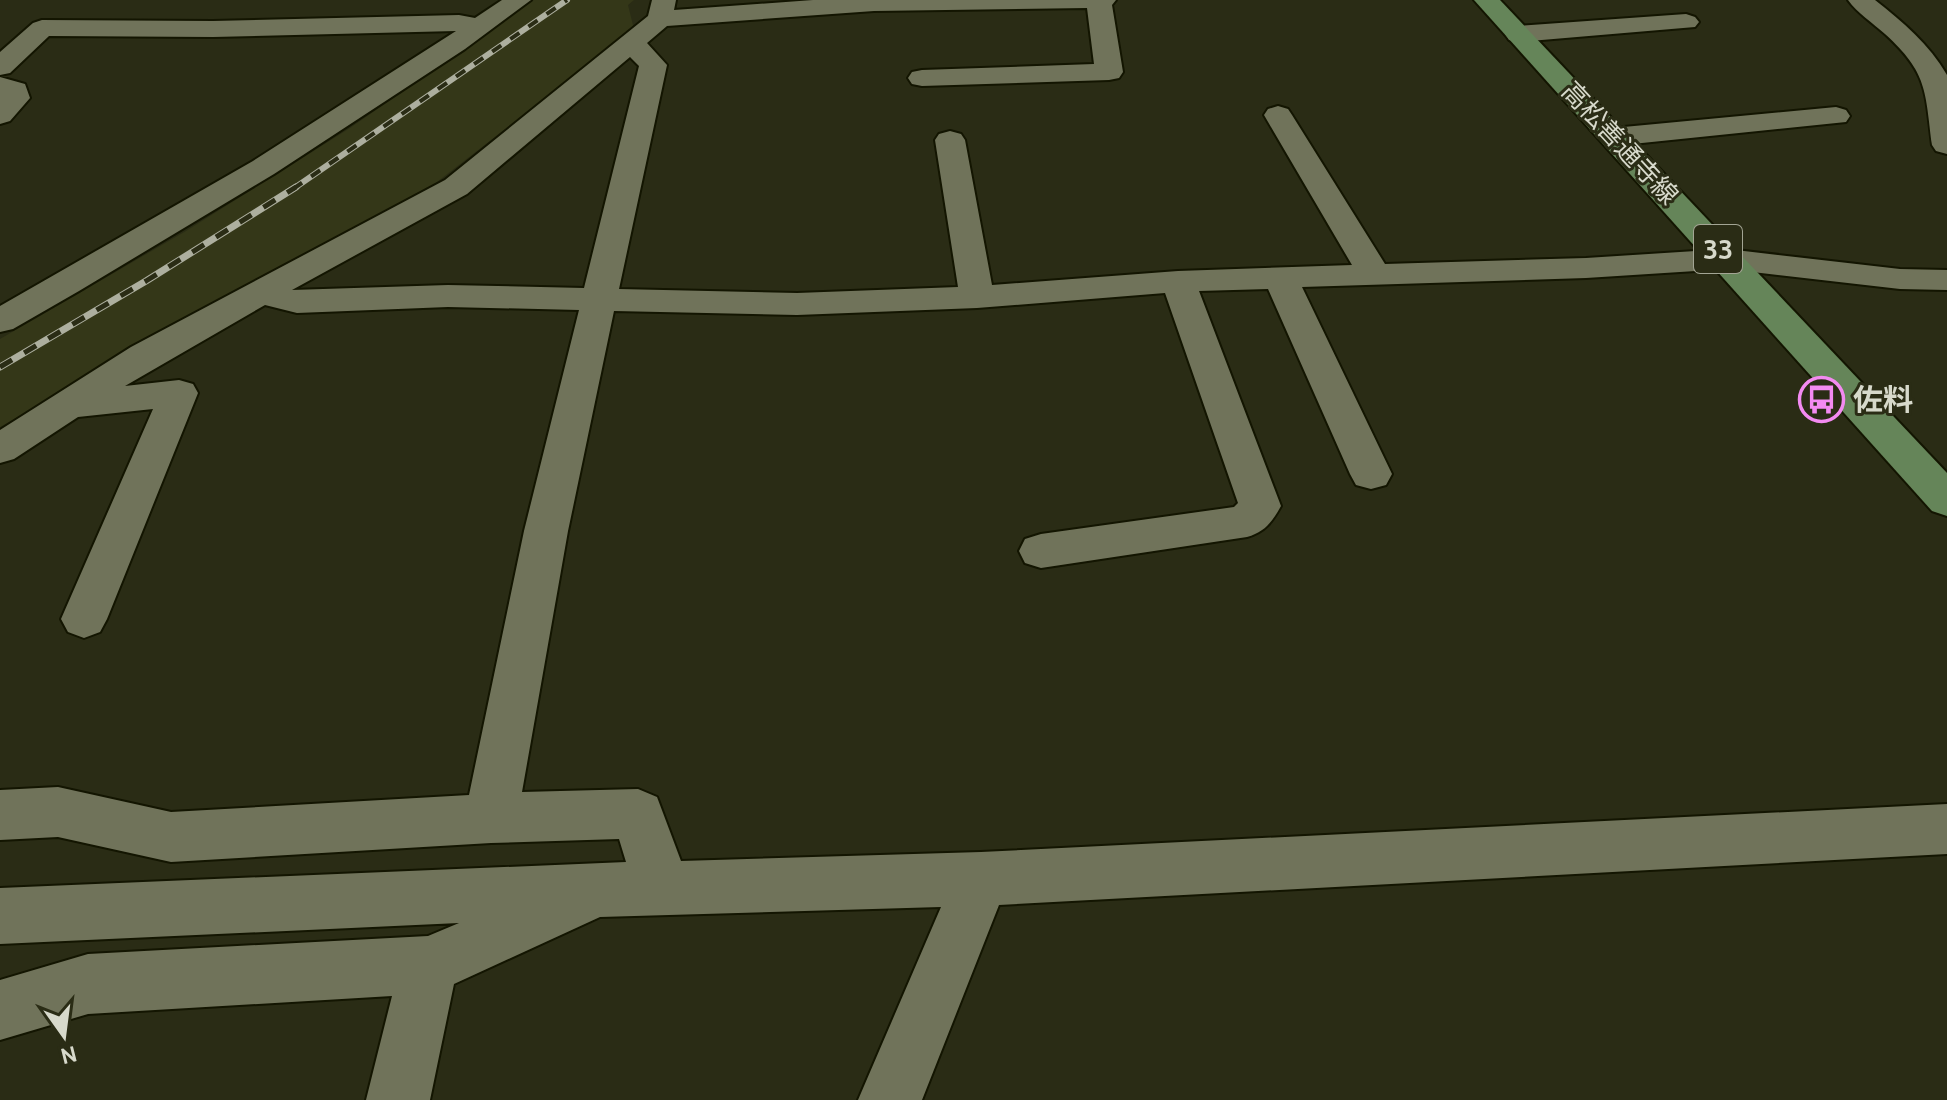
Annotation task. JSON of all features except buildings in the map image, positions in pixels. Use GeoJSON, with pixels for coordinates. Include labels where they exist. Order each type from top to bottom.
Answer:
{"type":"FeatureCollection","features":[{"type":"Feature","properties":{"kind":"main road","name":"高松善通寺線"},"geometry":{"type":"LineString","coordinates":[[1486,0],[1947,500]]}},
{"type":"Feature","properties":{"kind":"street"},"geometry":{"type":"LineString","coordinates":[[0,321],[139,245],[330,127],[519,0]]}},
{"type":"Feature","properties":{"kind":"street"},"geometry":{"type":"LineString","coordinates":[[0,449],[144,356],[456,187],[652,20],[874,3],[1101,0],[1109,72],[922,78]]}},
{"type":"Feature","properties":{"kind":"street"},"geometry":{"type":"LineString","coordinates":[[1860,0],[1909,40],[1934,79],[1941,93],[1947,145]]}},
{"type":"Feature","properties":{"kind":"street"},"geometry":{"type":"LineString","coordinates":[[491,818],[546,531],[653,65],[652,20]]}},
{"type":"Feature","properties":{"kind":"street"},"geometry":{"type":"LineString","coordinates":[[1518,34],[1686,22]]}},
{"type":"Feature","properties":{"kind":"street"},"geometry":{"type":"LineString","coordinates":[[0,67],[42,28],[275,28],[459,23],[479,27]]}},
{"type":"Feature","properties":{"kind":"street"},"geometry":{"type":"LineString","coordinates":[[0,85],[15,90],[16,98],[0,115]]}},
{"type":"Feature","properties":{"kind":"street"},"geometry":{"type":"LineString","coordinates":[[1278,115],[1374,274]]}},
{"type":"Feature","properties":{"kind":"street"},"geometry":{"type":"LineString","coordinates":[[1613,137],[1836,116]]}},
{"type":"Feature","properties":{"kind":"street"},"geometry":{"type":"LineString","coordinates":[[950,140],[977,297]]}},
{"type":"Feature","properties":{"kind":"street"},"geometry":{"type":"LineString","coordinates":[[261,293],[297,302],[448,296],[797,304],[977,297],[1178,281],[1586,268],[1727,259],[1900,279],[1947,280]]}},
{"type":"Feature","properties":{"kind":"street"},"geometry":{"type":"LineString","coordinates":[[1280,277],[1371,474]]}},
{"type":"Feature","properties":{"kind":"street"},"geometry":{"type":"LineString","coordinates":[[1041,551],[1247,521],[1260,506],[1178,281]]}},
{"type":"Feature","properties":{"kind":"street"},"geometry":{"type":"LineString","coordinates":[[69,405],[179,393],[84,619]]}},
{"type":"Feature","properties":{"kind":"street"},"geometry":{"type":"LineString","coordinates":[[0,815],[58,812],[171,837],[491,818],[638,814],[662,888]]}},
{"type":"Feature","properties":{"kind":"street"},"geometry":{"type":"LineString","coordinates":[[0,916],[600,890],[981,879],[1947,829]]}},
{"type":"Feature","properties":{"kind":"street"},"geometry":{"type":"LineString","coordinates":[[890,1100],[981,879]]}},
{"type":"Feature","properties":{"kind":"street"},"geometry":{"type":"LineString","coordinates":[[0,1010],[88,984],[429,965],[600,890]]}},
{"type":"Feature","properties":{"kind":"street"},"geometry":{"type":"LineString","coordinates":[[398,1100],[429,965]]}},
{"type":"Feature","properties":{"kind":"shaded area"},"geometry":{"type":"Polygon","coordinates":[[[534,0],[634,0],[628,5],[634,29],[437,182],[0,427],[0,339],[186,231],[350,128],[534,0]]]}},
{"type":"Feature","properties":{"kind":"railway"},"geometry":{"type":"LineString","coordinates":[[295,188],[567,0]]}},
{"type":"Feature","properties":{"kind":"railway"},"geometry":{"type":"LineString","coordinates":[[0,367],[295,188]]}},
{"type":"Feature","properties":{"kind":"place","name":"佐料"},"geometry":{"type":"Point","coordinates":[1822,400]}}]}
